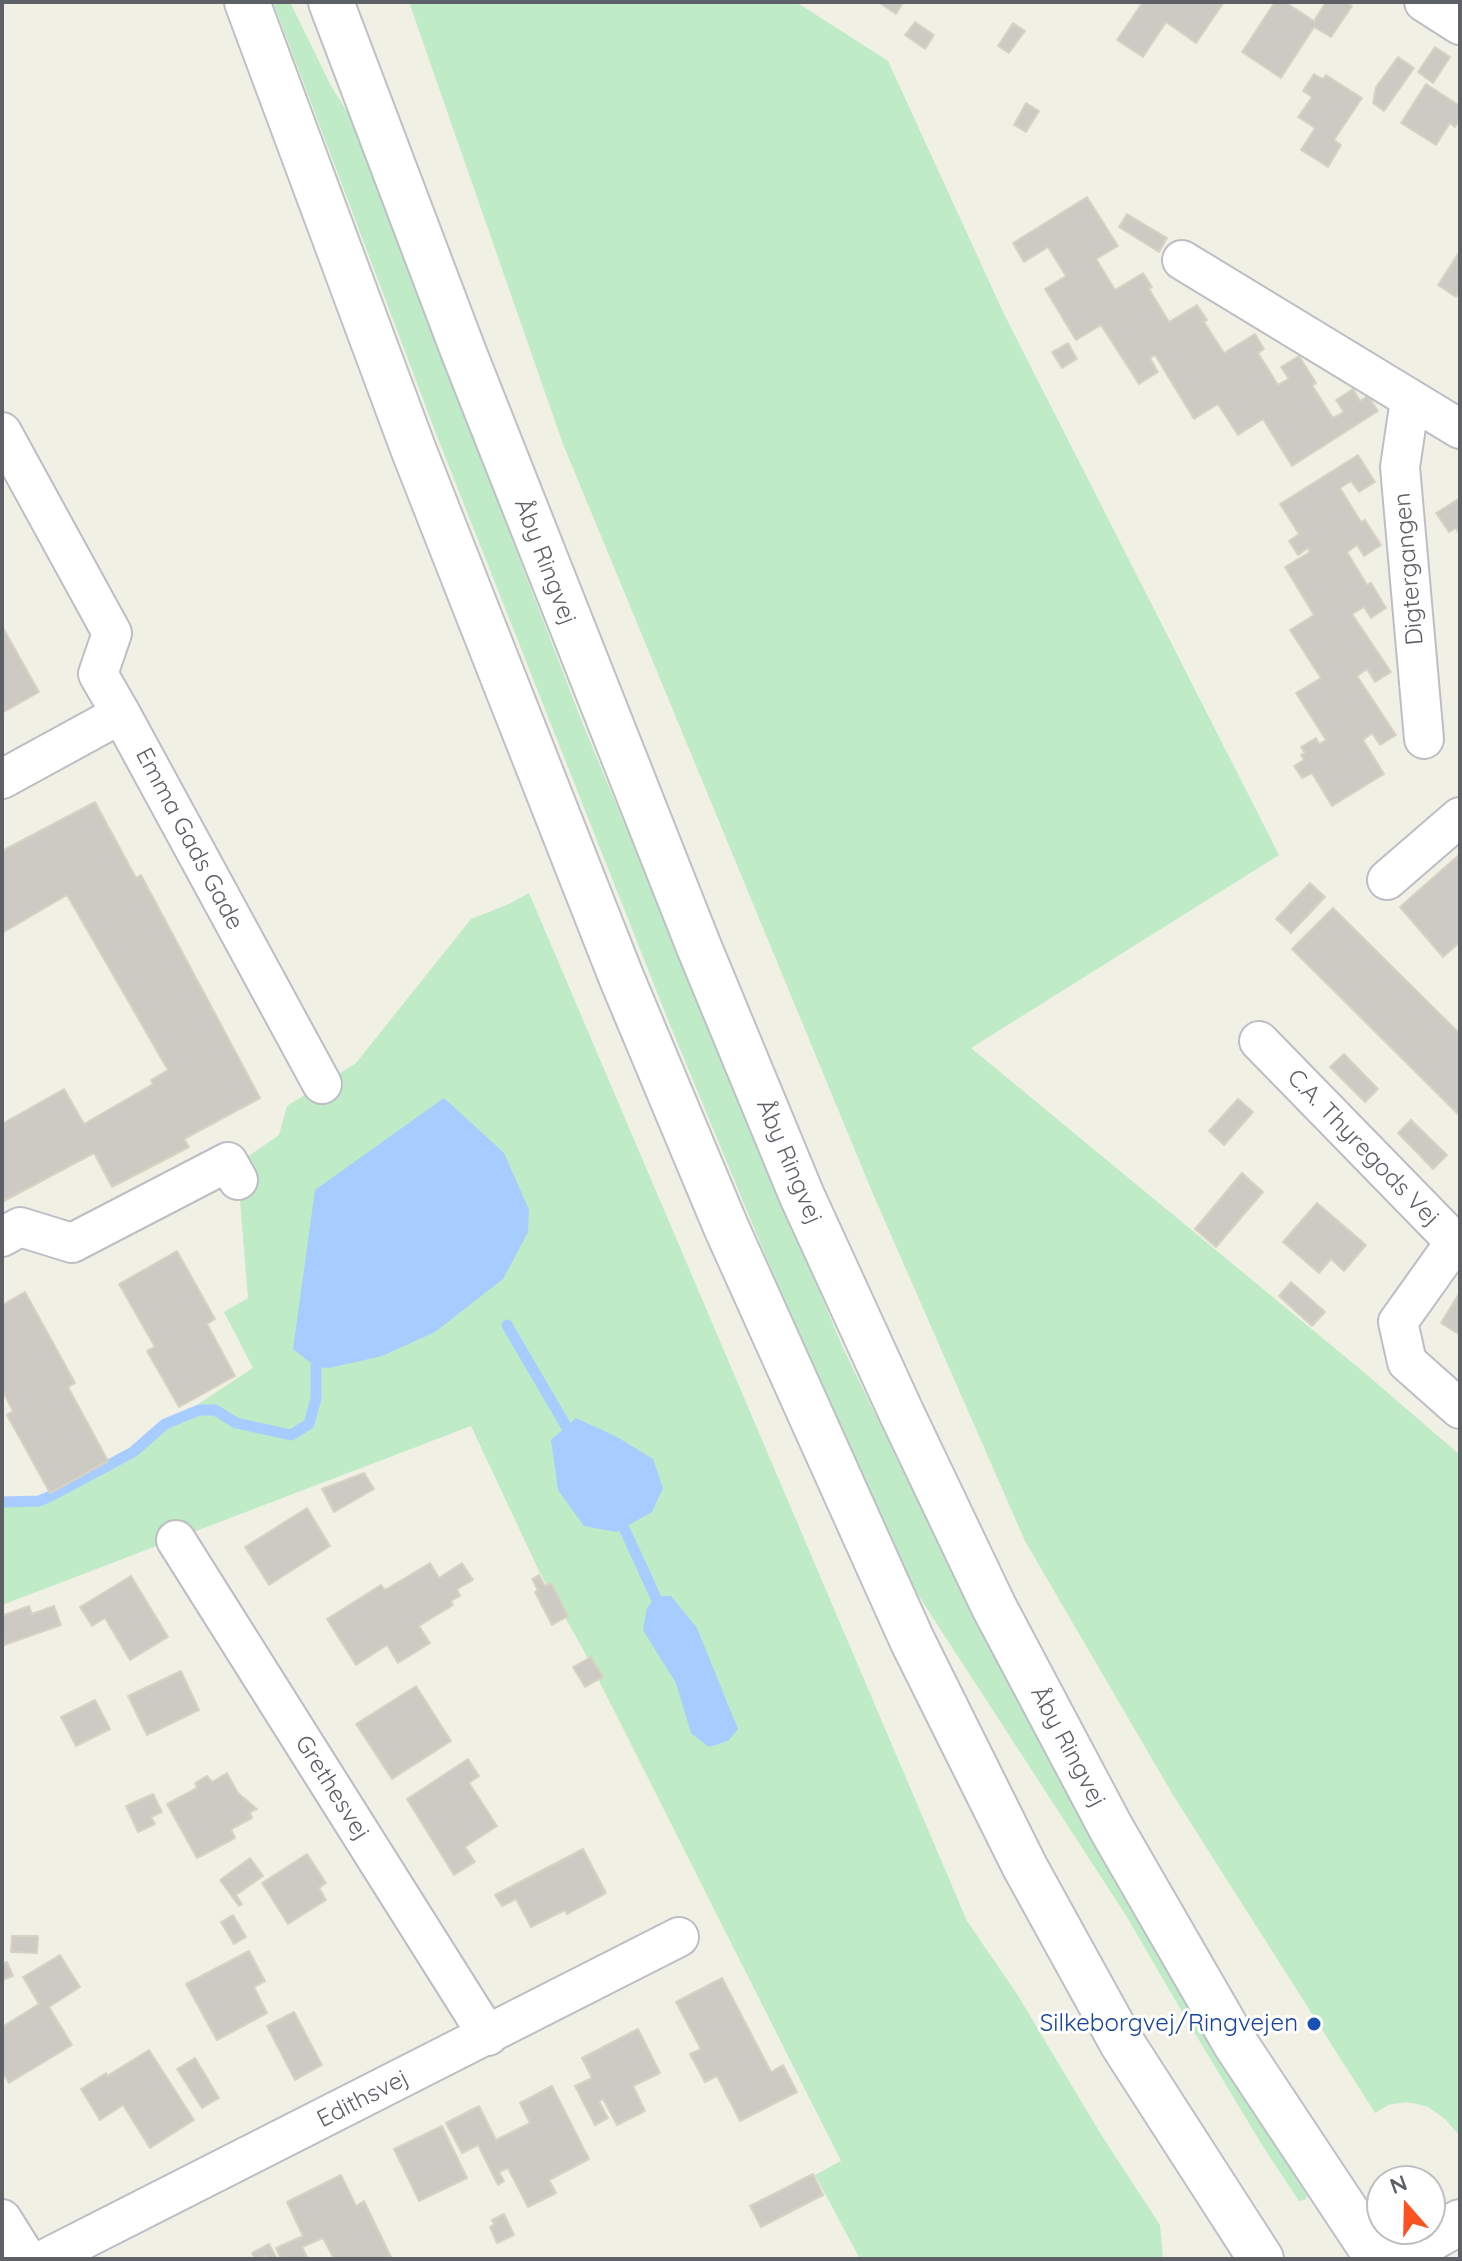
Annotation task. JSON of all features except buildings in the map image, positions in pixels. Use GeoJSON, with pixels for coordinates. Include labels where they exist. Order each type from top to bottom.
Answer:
{"type":"FeatureCollection","features":[{"type":"Feature","properties":{"kind":"main road"},"geometry":{"type":"LineString","coordinates":[[247,2],[331,231],[519,717],[628,993],[751,1284],[912,1640],[1025,1867],[1122,2043],[1261,2259]]}},
{"type":"Feature","properties":{"kind":"main road","name":"Åby Ringvej"},"geometry":{"type":"LineString","coordinates":[[331,2],[464,353],[699,947],[802,1196],[901,1412],[994,1607],[1111,1828],[1235,2043],[1378,2259]]}},
{"type":"Feature","properties":{"kind":"main road"},"geometry":{"type":"LineString","coordinates":[[1395,2259],[1460,2222]]}},
{"type":"Feature","properties":{"kind":"street"},"geometry":{"type":"LineString","coordinates":[[1424,2],[1460,25]]}},
{"type":"Feature","properties":{"kind":"street"},"geometry":{"type":"LineString","coordinates":[[1182,260],[1460,429]]}},
{"type":"Feature","properties":{"kind":"street","name":"Digtergangen"},"geometry":{"type":"LineString","coordinates":[[1410,400],[1400,467],[1424,739]]}},
{"type":"Feature","properties":{"kind":"street","name":"Emma Gads Gade"},"geometry":{"type":"LineString","coordinates":[[2,432],[112,633],[98,674],[322,1084]]}},
{"type":"Feature","properties":{"kind":"street"},"geometry":{"type":"LineString","coordinates":[[2,779],[121,714]]}},
{"type":"Feature","properties":{"kind":"street"},"geometry":{"type":"LineString","coordinates":[[1387,880],[1460,817]]}},
{"type":"Feature","properties":{"kind":"street","name":"C.A. Thyregods Vej"},"geometry":{"type":"LineString","coordinates":[[1259,1041],[1455,1242],[1398,1322],[1407,1362],[1460,1409]]}},
{"type":"Feature","properties":{"kind":"street"},"geometry":{"type":"LineString","coordinates":[[2,1237],[20,1227],[72,1243],[228,1162],[238,1180]]}},
{"type":"Feature","properties":{"kind":"street","name":"Grethesvej"},"geometry":{"type":"LineString","coordinates":[[176,1540],[488,2036]]}},
{"type":"Feature","properties":{"kind":"street","name":"Edithsvej"},"geometry":{"type":"LineString","coordinates":[[45,2259],[679,1937]]}},
{"type":"Feature","properties":{"kind":"street"},"geometry":{"type":"LineString","coordinates":[[2,2219],[27,2259]]}},
{"type":"Feature","properties":{"kind":"green space"},"geometry":{"type":"Polygon","coordinates":[[[273,2],[290,2],[330,84],[349,115],[584,727],[843,1348],[974,1616],[1101,1858],[1179,1993],[1307,2196],[1305,2200],[1299,2201],[1264,2148],[1127,1917],[911,1584],[769,1264],[666,1015],[437,436],[273,2]]]}},
{"type":"Feature","properties":{"kind":"green space"},"geometry":{"type":"Polygon","coordinates":[[[409,2],[796,2],[888,61],[1004,314],[1279,855],[971,1048],[1460,1455],[1460,2136],[1445,2119],[1428,2107],[1417,2104],[1388,2105],[1375,2113],[1173,1795],[1025,1541],[873,1194],[563,444],[409,2]]]}},
{"type":"Feature","properties":{"kind":"green space"},"geometry":{"type":"Polygon","coordinates":[[[529,893],[967,1921],[1017,1994],[1102,2136],[1160,2225],[1163,2259],[860,2259],[815,2175],[841,2161],[584,1651],[539,1571],[471,1426],[2,1605],[2,1498],[43,1497],[110,1462],[253,1368],[224,1312],[248,1298],[237,1164],[279,1135],[287,1106],[356,1063],[471,919],[529,893]]]}},
{"type":"Feature","properties":{"kind":"water"},"geometry":{"type":"Polygon","coordinates":[[[444,1098],[504,1153],[529,1210],[528,1232],[503,1279],[435,1332],[382,1356],[329,1368],[316,1367],[293,1349],[315,1190],[444,1098]]]}},
{"type":"Feature","properties":{"kind":"water"},"geometry":{"type":"Polygon","coordinates":[[[576,1418],[617,1437],[653,1459],[663,1488],[652,1512],[616,1532],[584,1526],[558,1490],[551,1440],[576,1418]]]}},
{"type":"Feature","properties":{"kind":"water"},"geometry":{"type":"Polygon","coordinates":[[[656,1596],[671,1596],[697,1628],[738,1729],[728,1741],[709,1747],[691,1733],[676,1683],[643,1630],[647,1608],[656,1596]]]}},
{"type":"Feature","properties":{"kind":"waterway"},"geometry":{"type":"LineString","coordinates":[[507,1325],[573,1438]]}},
{"type":"Feature","properties":{"kind":"waterway"},"geometry":{"type":"LineString","coordinates":[[2,1502],[39,1501],[53,1495],[133,1452],[165,1424],[199,1410],[215,1410],[236,1423],[291,1435],[309,1424],[316,1398],[316,1367]]}},
{"type":"Feature","properties":{"kind":"waterway"},"geometry":{"type":"LineString","coordinates":[[618,1515],[661,1609]]}},
{"type":"Feature","properties":{"kind":"place","name":"Silkeborgvej/Ringvejen"},"geometry":{"type":"Point","coordinates":[1314,2024]}}]}
